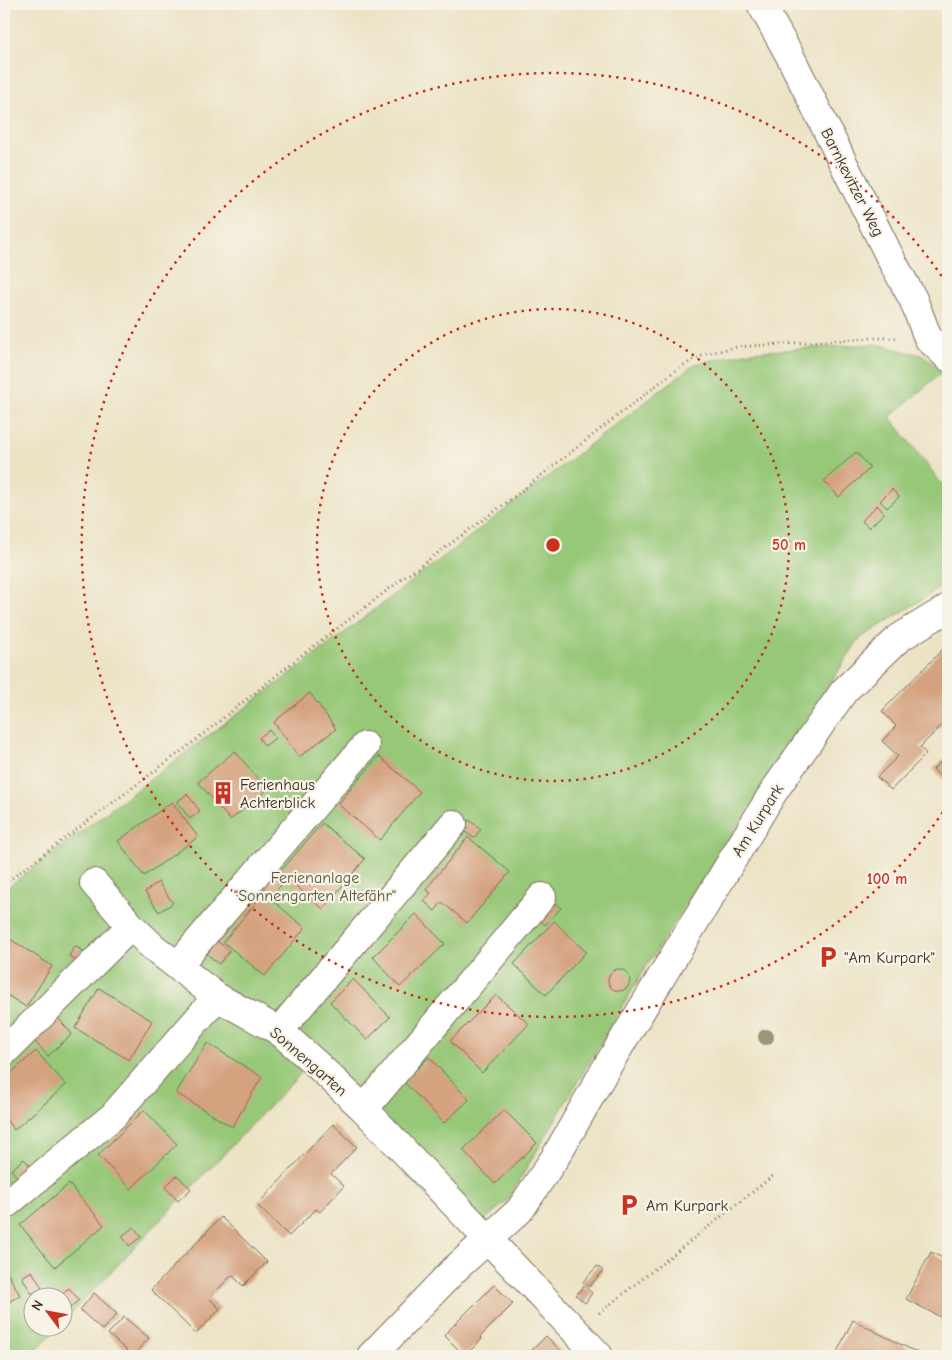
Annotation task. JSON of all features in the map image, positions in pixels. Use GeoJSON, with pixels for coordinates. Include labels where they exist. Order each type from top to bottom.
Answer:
{"type":"FeatureCollection","features":[{"type":"Feature","properties":{"kind":"street","name":"Barnkevitzer Weg"},"geometry":{"type":"LineString","coordinates":[[761,4],[790,56],[892,261],[913,299],[928,338],[948,357]]}},
{"type":"Feature","properties":{"kind":"street","name":"Am Kurpark"},"geometry":{"type":"LineString","coordinates":[[371,1356],[456,1268],[520,1210],[556,1156],[605,1070],[774,791],[844,691],[898,638],[948,608]]}},
{"type":"Feature","properties":{"kind":"street"},"geometry":{"type":"LineString","coordinates":[[178,965],[365,746]]}},
{"type":"Feature","properties":{"kind":"street"},"geometry":{"type":"LineString","coordinates":[[279,1031],[453,824]]}},
{"type":"Feature","properties":{"kind":"street","name":"Sonnengarten"},"geometry":{"type":"LineString","coordinates":[[94,883],[131,926],[153,947],[217,997],[279,1031],[364,1109],[488,1238]]}},
{"type":"Feature","properties":{"kind":"street"},"geometry":{"type":"LineString","coordinates":[[364,1109],[542,897]]}},
{"type":"Feature","properties":{"kind":"street"},"geometry":{"type":"LineString","coordinates":[[4,1052],[131,926]]}},
{"type":"Feature","properties":{"kind":"street"},"geometry":{"type":"LineString","coordinates":[[4,1206],[113,1116],[217,997]]}},
{"type":"Feature","properties":{"kind":"street"},"geometry":{"type":"LineString","coordinates":[[488,1238],[599,1356]]}},
{"type":"Feature","properties":{"kind":"path"},"geometry":{"type":"LineString","coordinates":[[4,884],[187,746],[319,642],[506,503],[680,367],[706,354],[736,347],[870,338],[928,338]]}},
{"type":"Feature","properties":{"kind":"path"},"geometry":{"type":"LineString","coordinates":[[575,1332],[774,1175]]}},
{"type":"Feature","properties":{"kind":"green space","name":"Ferienanlage \"Sonnengarten Altefähr\""},"geometry":{"type":"Polygon","coordinates":[[[876,344],[925,356],[942,372],[890,417],[948,492],[948,583],[859,639],[647,965],[507,1201],[466,1236],[304,1070],[72,1313],[72,1288],[22,1288],[22,1338],[47,1338],[30,1356],[4,1356],[4,890],[335,640],[695,364],[750,352],[876,344]]]}},
{"type":"Feature","properties":{"kind":"building"},"geometry":{"type":"Polygon","coordinates":[[[856,452],[870,468],[839,497],[824,481],[856,452]]]}},
{"type":"Feature","properties":{"kind":"building"},"geometry":{"type":"Polygon","coordinates":[[[892,489],[899,497],[887,508],[880,501],[892,489]]]}},
{"type":"Feature","properties":{"kind":"building"},"geometry":{"type":"Polygon","coordinates":[[[877,505],[884,513],[869,528],[862,521],[877,505]]]}},
{"type":"Feature","properties":{"kind":"building"},"geometry":{"type":"Polygon","coordinates":[[[948,644],[948,719],[920,747],[926,754],[891,790],[877,777],[898,756],[882,741],[896,726],[882,711],[948,644]]]}},
{"type":"Feature","properties":{"kind":"building"},"geometry":{"type":"Polygon","coordinates":[[[310,693],[336,729],[299,757],[274,722],[310,693]]]}},
{"type":"Feature","properties":{"kind":"building"},"geometry":{"type":"Polygon","coordinates":[[[269,730],[275,738],[265,746],[259,738],[269,730]]]}},
{"type":"Feature","properties":{"kind":"building"},"geometry":{"type":"Polygon","coordinates":[[[235,751],[267,790],[230,820],[198,782],[235,751]]]}},
{"type":"Feature","properties":{"kind":"building"},"geometry":{"type":"Polygon","coordinates":[[[948,755],[948,785],[933,769],[948,755]]]}},
{"type":"Feature","properties":{"kind":"building"},"geometry":{"type":"Polygon","coordinates":[[[379,756],[420,792],[380,840],[338,804],[379,756]]]}},
{"type":"Feature","properties":{"kind":"building"},"geometry":{"type":"Polygon","coordinates":[[[187,794],[200,811],[190,819],[177,802],[187,794]]]}},
{"type":"Feature","properties":{"kind":"building"},"geometry":{"type":"Polygon","coordinates":[[[172,802],[198,837],[144,876],[118,841],[172,802]]]}},
{"type":"Feature","properties":{"kind":"building"},"geometry":{"type":"Polygon","coordinates":[[[469,820],[481,829],[474,838],[462,830],[469,820]]]}},
{"type":"Feature","properties":{"kind":"building"},"geometry":{"type":"Polygon","coordinates":[[[322,823],[365,859],[323,909],[280,872],[322,823]]]}},
{"type":"Feature","properties":{"kind":"building"},"geometry":{"type":"Polygon","coordinates":[[[468,837],[510,872],[467,923],[442,902],[435,911],[424,901],[431,893],[426,889],[468,837]]]}},
{"type":"Feature","properties":{"kind":"building"},"geometry":{"type":"Polygon","coordinates":[[[275,874],[284,882],[272,895],[263,887],[275,874]]]}},
{"type":"Feature","properties":{"kind":"building"},"geometry":{"type":"Polygon","coordinates":[[[158,882],[173,903],[159,912],[145,892],[158,882]]]}},
{"type":"Feature","properties":{"kind":"building"},"geometry":{"type":"Polygon","coordinates":[[[264,893],[305,928],[265,976],[223,942],[264,893]]]}},
{"type":"Feature","properties":{"kind":"building"},"geometry":{"type":"Polygon","coordinates":[[[550,899],[561,908],[545,925],[535,916],[550,899]]]}},
{"type":"Feature","properties":{"kind":"building"},"geometry":{"type":"Polygon","coordinates":[[[416,914],[445,944],[400,987],[373,957],[416,914]]]}},
{"type":"Feature","properties":{"kind":"building"},"geometry":{"type":"Polygon","coordinates":[[[554,921],[586,952],[546,995],[514,964],[554,921]]]}},
{"type":"Feature","properties":{"kind":"building"},"geometry":{"type":"Polygon","coordinates":[[[4,935],[52,966],[26,1007],[4,993],[4,935]]]}},
{"type":"Feature","properties":{"kind":"building"},"geometry":{"type":"Polygon","coordinates":[[[217,941],[230,951],[219,964],[207,954],[217,941]]]}},
{"type":"Feature","properties":{"kind":"building"},"geometry":{"type":"Polygon","coordinates":[[[75,946],[90,955],[84,966],[69,956],[75,946]]]}},
{"type":"Feature","properties":{"kind":"building"},"geometry":{"type":"Polygon","coordinates":[[[619,969],[627,972],[630,980],[627,988],[619,991],[611,988],[608,980],[611,972],[619,969]]]}},
{"type":"Feature","properties":{"kind":"building"},"geometry":{"type":"Polygon","coordinates":[[[353,979],[390,1017],[367,1040],[330,1002],[353,979]]]}},
{"type":"Feature","properties":{"kind":"building"},"geometry":{"type":"Polygon","coordinates":[[[99,988],[152,1021],[129,1060],[75,1028],[99,988]]]}},
{"type":"Feature","properties":{"kind":"building"},"geometry":{"type":"Polygon","coordinates":[[[496,995],[529,1024],[482,1073],[450,1041],[496,995]]]}},
{"type":"Feature","properties":{"kind":"building"},"geometry":{"type":"Polygon","coordinates":[[[57,1017],[72,1034],[48,1056],[33,1040],[57,1017]]]}},
{"type":"Feature","properties":{"kind":"building"},"geometry":{"type":"Polygon","coordinates":[[[207,1043],[262,1077],[232,1127],[176,1093],[207,1043]]]}},
{"type":"Feature","properties":{"kind":"building"},"geometry":{"type":"Polygon","coordinates":[[[36,1051],[66,1085],[14,1130],[4,1117],[4,1079],[36,1051]]]}},
{"type":"Feature","properties":{"kind":"building"},"geometry":{"type":"Polygon","coordinates":[[[429,1057],[469,1100],[444,1123],[404,1082],[429,1057]]]}},
{"type":"Feature","properties":{"kind":"building"},"geometry":{"type":"Polygon","coordinates":[[[144,1110],[177,1144],[131,1189],[98,1155],[144,1110]]]}},
{"type":"Feature","properties":{"kind":"building"},"geometry":{"type":"Polygon","coordinates":[[[504,1110],[537,1143],[495,1184],[463,1150],[504,1110]]]}},
{"type":"Feature","properties":{"kind":"building"},"geometry":{"type":"Polygon","coordinates":[[[333,1124],[357,1147],[331,1174],[344,1186],[320,1212],[316,1209],[289,1236],[257,1205],[333,1124]]]}},
{"type":"Feature","properties":{"kind":"building"},"geometry":{"type":"Polygon","coordinates":[[[24,1159],[34,1170],[21,1181],[11,1170],[24,1159]]]}},
{"type":"Feature","properties":{"kind":"building"},"geometry":{"type":"Polygon","coordinates":[[[177,1175],[191,1189],[178,1201],[165,1187],[177,1175]]]}},
{"type":"Feature","properties":{"kind":"building"},"geometry":{"type":"Polygon","coordinates":[[[69,1184],[104,1225],[55,1267],[20,1225],[69,1184]]]}},
{"type":"Feature","properties":{"kind":"building"},"geometry":{"type":"Polygon","coordinates":[[[221,1217],[267,1262],[243,1286],[232,1275],[209,1298],[220,1309],[196,1334],[151,1290],[221,1217]]]}},
{"type":"Feature","properties":{"kind":"building"},"geometry":{"type":"Polygon","coordinates":[[[134,1227],[141,1237],[129,1246],[122,1236],[134,1227]]]}},
{"type":"Feature","properties":{"kind":"building"},"geometry":{"type":"Polygon","coordinates":[[[931,1252],[948,1261],[948,1321],[906,1299],[931,1252]]]}},
{"type":"Feature","properties":{"kind":"building"},"geometry":{"type":"Polygon","coordinates":[[[597,1266],[603,1271],[589,1287],[583,1282],[597,1266]]]}},
{"type":"Feature","properties":{"kind":"building"},"geometry":{"type":"Polygon","coordinates":[[[4,1267],[20,1295],[4,1305],[4,1267]]]}},
{"type":"Feature","properties":{"kind":"building"},"geometry":{"type":"Polygon","coordinates":[[[32,1271],[42,1288],[28,1288],[22,1277],[32,1271]]]}},
{"type":"Feature","properties":{"kind":"building"},"geometry":{"type":"Polygon","coordinates":[[[494,1285],[513,1304],[480,1337],[482,1339],[465,1356],[444,1335],[494,1285]]]}},
{"type":"Feature","properties":{"kind":"building"},"geometry":{"type":"Polygon","coordinates":[[[584,1286],[592,1293],[585,1303],[576,1295],[584,1286]]]}},
{"type":"Feature","properties":{"kind":"building"},"geometry":{"type":"Polygon","coordinates":[[[72,1292],[79,1300],[72,1306],[72,1292]]]}},
{"type":"Feature","properties":{"kind":"building"},"geometry":{"type":"Polygon","coordinates":[[[94,1293],[117,1314],[102,1330],[80,1310],[94,1293]]]}},
{"type":"Feature","properties":{"kind":"building"},"geometry":{"type":"Polygon","coordinates":[[[124,1317],[149,1338],[133,1356],[108,1334],[124,1317]]]}},
{"type":"Feature","properties":{"kind":"building"},"geometry":{"type":"Polygon","coordinates":[[[853,1320],[888,1338],[924,1356],[835,1356],[853,1320]]]}},
{"type":"Feature","properties":{"kind":"building"},"geometry":{"type":"Polygon","coordinates":[[[546,1336],[566,1356],[526,1356],[546,1336]]]}},
{"type":"Feature","properties":{"kind":"place","name":"Ferienhaus Achterblick"},"geometry":{"type":"Point","coordinates":[223,793]}},
{"type":"Feature","properties":{"kind":"place","name":"\"Am Kurpark\""},"geometry":{"type":"Point","coordinates":[828,957]}},
{"type":"Feature","properties":{"kind":"place","name":"Am Kurpark"},"geometry":{"type":"Point","coordinates":[629,1205]}}]}
